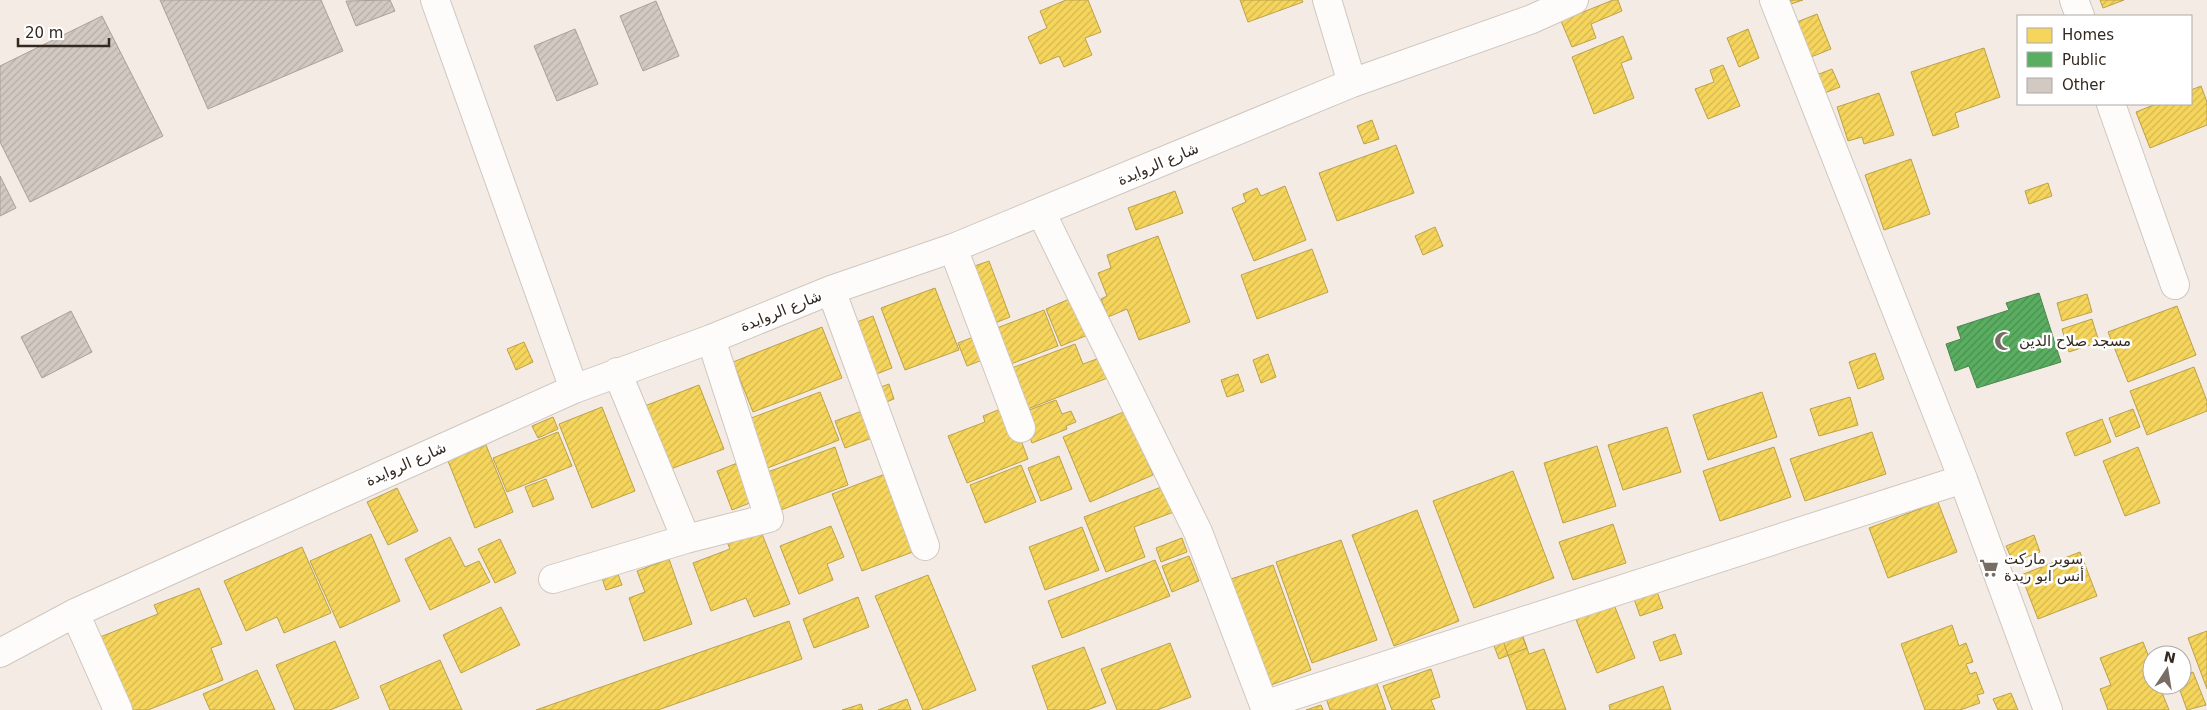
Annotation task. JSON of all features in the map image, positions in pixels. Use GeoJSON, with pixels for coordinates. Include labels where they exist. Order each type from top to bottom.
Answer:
{"type":"FeatureCollection","features":[{"type":"Feature","properties":{"kind":"street"},"geometry":{"type":"LineString","coordinates":[[435,0],[574,389]]}},
{"type":"Feature","properties":{"kind":"street"},"geometry":{"type":"LineString","coordinates":[[1327,0],[1352,83]]}},
{"type":"Feature","properties":{"kind":"street","name":"شارع الروايدة"},"geometry":{"type":"LineString","coordinates":[[0,652],[75,613],[574,389],[711,339],[831,290],[952,248],[1529,10],[1574,0]]}},
{"type":"Feature","properties":{"kind":"street"},"geometry":{"type":"LineString","coordinates":[[1774,0],[1963,479],[2048,710]]}},
{"type":"Feature","properties":{"kind":"street"},"geometry":{"type":"LineString","coordinates":[[2074,0],[2080,15]]}},
{"type":"Feature","properties":{"kind":"street"},"geometry":{"type":"LineString","coordinates":[[2111,105],[2175,285]]}},
{"type":"Feature","properties":{"kind":"street"},"geometry":{"type":"LineString","coordinates":[[1041,212],[1198,532],[1260,708],[1963,479]]}},
{"type":"Feature","properties":{"kind":"street"},"geometry":{"type":"LineString","coordinates":[[952,248],[1021,428]]}},
{"type":"Feature","properties":{"kind":"street"},"geometry":{"type":"LineString","coordinates":[[831,290],[925,546]]}},
{"type":"Feature","properties":{"kind":"street"},"geometry":{"type":"LineString","coordinates":[[553,579],[686,539],[769,518],[711,339]]}},
{"type":"Feature","properties":{"kind":"street"},"geometry":{"type":"LineString","coordinates":[[617,372],[686,539]]}},
{"type":"Feature","properties":{"kind":"street"},"geometry":{"type":"LineString","coordinates":[[75,613],[118,710]]}},
{"type":"Feature","properties":{"kind":"building: Homes"},"geometry":{"type":"Polygon","coordinates":[[[1066,0],[1088,0],[1101,32],[1085,38],[1092,55],[1064,67],[1059,56],[1040,64],[1028,37],[1047,28],[1040,11],[1066,0]]]}},
{"type":"Feature","properties":{"kind":"building: Homes"},"geometry":{"type":"Polygon","coordinates":[[[1240,0],[1302,0],[1303,2],[1248,22],[1240,0]]]}},
{"type":"Feature","properties":{"kind":"building: Homes"},"geometry":{"type":"Polygon","coordinates":[[[1613,0],[1618,0],[1622,11],[1591,24],[1596,38],[1572,47],[1561,21],[1613,0]]]}},
{"type":"Feature","properties":{"kind":"building: Homes"},"geometry":{"type":"Polygon","coordinates":[[[1790,0],[1803,0],[1791,4],[1790,0]]]}},
{"type":"Feature","properties":{"kind":"building: Homes"},"geometry":{"type":"Polygon","coordinates":[[[2100,0],[2124,0],[2103,8],[2100,0]]]}},
{"type":"Feature","properties":{"kind":"building: Homes"},"geometry":{"type":"Polygon","coordinates":[[[1817,14],[1831,49],[1806,59],[1792,24],[1817,14]]]}},
{"type":"Feature","properties":{"kind":"building: Homes"},"geometry":{"type":"Polygon","coordinates":[[[1748,29],[1759,58],[1739,67],[1727,38],[1748,29]]]}},
{"type":"Feature","properties":{"kind":"building: Homes"},"geometry":{"type":"Polygon","coordinates":[[[1623,36],[1632,59],[1621,63],[1634,98],[1594,114],[1572,57],[1623,36]]]}},
{"type":"Feature","properties":{"kind":"building: Homes"},"geometry":{"type":"Polygon","coordinates":[[[1984,48],[2000,97],[1955,113],[1959,127],[1933,136],[1911,72],[1984,48]]]}},
{"type":"Feature","properties":{"kind":"building: Homes"},"geometry":{"type":"Polygon","coordinates":[[[1723,65],[1740,106],[1708,119],[1695,89],[1714,82],[1710,70],[1723,65]]]}},
{"type":"Feature","properties":{"kind":"building: Homes"},"geometry":{"type":"Polygon","coordinates":[[[1832,69],[1840,87],[1822,94],[1814,76],[1832,69]]]}},
{"type":"Feature","properties":{"kind":"building: Homes"},"geometry":{"type":"Polygon","coordinates":[[[2201,86],[2207,102],[2207,125],[2150,148],[2136,112],[2154,105],[2192,105],[2192,90],[2201,86]]]}},
{"type":"Feature","properties":{"kind":"building: Homes"},"geometry":{"type":"Polygon","coordinates":[[[1879,93],[1894,135],[1864,144],[1862,137],[1848,141],[1837,107],[1879,93]]]}},
{"type":"Feature","properties":{"kind":"building: Homes"},"geometry":{"type":"Polygon","coordinates":[[[1372,120],[1379,139],[1364,144],[1357,126],[1372,120]]]}},
{"type":"Feature","properties":{"kind":"building: Homes"},"geometry":{"type":"Polygon","coordinates":[[[1396,145],[1414,193],[1337,221],[1319,173],[1396,145]]]}},
{"type":"Feature","properties":{"kind":"building: Homes"},"geometry":{"type":"Polygon","coordinates":[[[1911,159],[1930,214],[1884,230],[1865,175],[1911,159]]]}},
{"type":"Feature","properties":{"kind":"building: Homes"},"geometry":{"type":"Polygon","coordinates":[[[2048,183],[2052,196],[2029,204],[2025,191],[2048,183]]]}},
{"type":"Feature","properties":{"kind":"building: Homes"},"geometry":{"type":"Polygon","coordinates":[[[1285,186],[1306,240],[1254,261],[1232,208],[1246,202],[1243,194],[1257,188],[1261,196],[1285,186]]]}},
{"type":"Feature","properties":{"kind":"building: Homes"},"geometry":{"type":"Polygon","coordinates":[[[1175,191],[1183,213],[1136,230],[1128,208],[1175,191]]]}},
{"type":"Feature","properties":{"kind":"building: Homes"},"geometry":{"type":"Polygon","coordinates":[[[1435,227],[1443,246],[1423,255],[1415,236],[1435,227]]]}},
{"type":"Feature","properties":{"kind":"building: Homes"},"geometry":{"type":"Polygon","coordinates":[[[1158,236],[1190,322],[1139,340],[1127,309],[1108,317],[1101,299],[1107,296],[1098,273],[1111,268],[1107,255],[1158,236]]]}},
{"type":"Feature","properties":{"kind":"building: Homes"},"geometry":{"type":"Polygon","coordinates":[[[1312,249],[1328,292],[1257,319],[1241,275],[1312,249]]]}},
{"type":"Feature","properties":{"kind":"building: Homes"},"geometry":{"type":"Polygon","coordinates":[[[989,261],[1010,317],[985,327],[963,270],[989,261]]]}},
{"type":"Feature","properties":{"kind":"building: Homes"},"geometry":{"type":"Polygon","coordinates":[[[935,288],[959,350],[905,370],[881,308],[935,288]]]}},
{"type":"Feature","properties":{"kind":"building: Homes"},"geometry":{"type":"Polygon","coordinates":[[[2087,294],[2092,312],[2062,321],[2057,303],[2087,294]]]}},
{"type":"Feature","properties":{"kind":"building: Homes"},"geometry":{"type":"Polygon","coordinates":[[[1074,297],[1090,334],[1061,346],[1046,309],[1074,297]]]}},
{"type":"Feature","properties":{"kind":"building: Homes"},"geometry":{"type":"Polygon","coordinates":[[[2177,306],[2196,355],[2128,382],[2108,332],[2177,306]]]}},
{"type":"Feature","properties":{"kind":"building: Homes"},"geometry":{"type":"Polygon","coordinates":[[[1044,310],[1058,346],[1003,367],[989,331],[1044,310]]]}},
{"type":"Feature","properties":{"kind":"building: Homes"},"geometry":{"type":"Polygon","coordinates":[[[873,316],[892,368],[853,383],[833,331],[873,316]]]}},
{"type":"Feature","properties":{"kind":"building: Homes"},"geometry":{"type":"Polygon","coordinates":[[[2092,319],[2099,342],[2069,352],[2062,329],[2092,319]]]}},
{"type":"Feature","properties":{"kind":"building: Homes"},"geometry":{"type":"Polygon","coordinates":[[[822,327],[842,378],[753,412],[733,362],[822,327]]]}},
{"type":"Feature","properties":{"kind":"building: Homes"},"geometry":{"type":"Polygon","coordinates":[[[981,334],[990,357],[967,366],[958,343],[981,334]]]}},
{"type":"Feature","properties":{"kind":"building: Homes"},"geometry":{"type":"Polygon","coordinates":[[[524,342],[533,362],[516,370],[507,349],[524,342]]]}},
{"type":"Feature","properties":{"kind":"building: Homes"},"geometry":{"type":"Polygon","coordinates":[[[1075,344],[1083,364],[1102,357],[1110,377],[1020,412],[1004,371],[1075,344]]]}},
{"type":"Feature","properties":{"kind":"building: Homes"},"geometry":{"type":"Polygon","coordinates":[[[1875,353],[1884,379],[1858,389],[1849,362],[1875,353]]]}},
{"type":"Feature","properties":{"kind":"building: Homes"},"geometry":{"type":"Polygon","coordinates":[[[1268,354],[1276,377],[1261,383],[1253,360],[1268,354]]]}},
{"type":"Feature","properties":{"kind":"building: Homes"},"geometry":{"type":"Polygon","coordinates":[[[2194,367],[2207,401],[2207,411],[2147,435],[2130,391],[2194,367]]]}},
{"type":"Feature","properties":{"kind":"building: Homes"},"geometry":{"type":"Polygon","coordinates":[[[1238,374],[1244,391],[1227,397],[1221,380],[1238,374]]]}},
{"type":"Feature","properties":{"kind":"building: Homes"},"geometry":{"type":"Polygon","coordinates":[[[889,384],[894,399],[876,406],[870,391],[889,384]]]}},
{"type":"Feature","properties":{"kind":"building: Homes"},"geometry":{"type":"Polygon","coordinates":[[[699,385],[724,449],[668,470],[642,407],[699,385]]]}},
{"type":"Feature","properties":{"kind":"building: Homes"},"geometry":{"type":"Polygon","coordinates":[[[820,392],[839,440],[765,469],[746,420],[820,392]]]}},
{"type":"Feature","properties":{"kind":"building: Homes"},"geometry":{"type":"Polygon","coordinates":[[[1762,392],[1777,437],[1708,460],[1693,415],[1762,392]]]}},
{"type":"Feature","properties":{"kind":"building: Homes"},"geometry":{"type":"Polygon","coordinates":[[[1850,397],[1858,425],[1819,436],[1810,409],[1850,397]]]}},
{"type":"Feature","properties":{"kind":"building: Homes"},"geometry":{"type":"Polygon","coordinates":[[[1056,400],[1062,414],[1071,411],[1076,422],[1066,426],[1067,429],[1032,443],[1021,413],[1056,400]]]}},
{"type":"Feature","properties":{"kind":"building: Homes"},"geometry":{"type":"Polygon","coordinates":[[[1008,406],[1028,459],[967,483],[948,436],[985,422],[983,416],[1008,406]]]}},
{"type":"Feature","properties":{"kind":"building: Homes"},"geometry":{"type":"Polygon","coordinates":[[[602,407],[635,491],[592,508],[559,424],[602,407]]]}},
{"type":"Feature","properties":{"kind":"building: Homes"},"geometry":{"type":"Polygon","coordinates":[[[2133,409],[2140,427],[2116,437],[2109,418],[2133,409]]]}},
{"type":"Feature","properties":{"kind":"building: Homes"},"geometry":{"type":"Polygon","coordinates":[[[862,411],[872,438],[845,448],[835,421],[862,411]]]}},
{"type":"Feature","properties":{"kind":"building: Homes"},"geometry":{"type":"Polygon","coordinates":[[[1126,411],[1153,475],[1090,502],[1063,437],[1126,411]]]}},
{"type":"Feature","properties":{"kind":"building: Homes"},"geometry":{"type":"Polygon","coordinates":[[[553,417],[558,429],[538,438],[532,426],[553,417]]]}},
{"type":"Feature","properties":{"kind":"building: Homes"},"geometry":{"type":"Polygon","coordinates":[[[2102,419],[2111,442],[2075,456],[2066,433],[2102,419]]]}},
{"type":"Feature","properties":{"kind":"building: Homes"},"geometry":{"type":"Polygon","coordinates":[[[1667,427],[1681,472],[1623,490],[1608,445],[1667,427]]]}},
{"type":"Feature","properties":{"kind":"building: Homes"},"geometry":{"type":"Polygon","coordinates":[[[558,432],[572,466],[507,492],[493,458],[558,432]]]}},
{"type":"Feature","properties":{"kind":"building: Homes"},"geometry":{"type":"Polygon","coordinates":[[[1872,432],[1886,474],[1805,501],[1790,459],[1872,432]]]}},
{"type":"Feature","properties":{"kind":"building: Homes"},"geometry":{"type":"Polygon","coordinates":[[[486,445],[513,512],[475,528],[448,461],[486,445]]]}},
{"type":"Feature","properties":{"kind":"building: Homes"},"geometry":{"type":"Polygon","coordinates":[[[1597,446],[1616,506],[1563,523],[1544,463],[1597,446]]]}},
{"type":"Feature","properties":{"kind":"building: Homes"},"geometry":{"type":"Polygon","coordinates":[[[835,447],[848,485],[778,511],[765,473],[835,447]]]}},
{"type":"Feature","properties":{"kind":"building: Homes"},"geometry":{"type":"Polygon","coordinates":[[[1774,447],[1791,497],[1720,521],[1703,471],[1774,447]]]}},
{"type":"Feature","properties":{"kind":"building: Homes"},"geometry":{"type":"Polygon","coordinates":[[[2138,447],[2160,503],[2125,516],[2103,461],[2138,447]]]}},
{"type":"Feature","properties":{"kind":"building: Homes"},"geometry":{"type":"Polygon","coordinates":[[[1059,456],[1072,489],[1041,501],[1028,468],[1059,456]]]}},
{"type":"Feature","properties":{"kind":"building: Homes"},"geometry":{"type":"Polygon","coordinates":[[[745,460],[760,499],[732,510],[717,471],[745,460]]]}},
{"type":"Feature","properties":{"kind":"building: Homes"},"geometry":{"type":"Polygon","coordinates":[[[1021,465],[1036,502],[985,523],[970,485],[1021,465]]]}},
{"type":"Feature","properties":{"kind":"building: Homes"},"geometry":{"type":"Polygon","coordinates":[[[1513,471],[1554,578],[1474,608],[1433,501],[1513,471]]]}},
{"type":"Feature","properties":{"kind":"building: Homes"},"geometry":{"type":"Polygon","coordinates":[[[888,473],[918,550],[862,571],[832,494],[888,473]]]}},
{"type":"Feature","properties":{"kind":"building: Homes"},"geometry":{"type":"Polygon","coordinates":[[[546,479],[554,499],[533,507],[525,487],[546,479]]]}},
{"type":"Feature","properties":{"kind":"building: Homes"},"geometry":{"type":"Polygon","coordinates":[[[1169,484],[1179,510],[1134,527],[1145,557],[1106,572],[1084,517],[1169,484]]]}},
{"type":"Feature","properties":{"kind":"building: Homes"},"geometry":{"type":"Polygon","coordinates":[[[397,488],[418,531],[388,545],[367,502],[397,488]]]}},
{"type":"Feature","properties":{"kind":"building: Homes"},"geometry":{"type":"Polygon","coordinates":[[[1938,502],[1957,552],[1888,578],[1869,528],[1938,502]]]}},
{"type":"Feature","properties":{"kind":"building: Homes"},"geometry":{"type":"Polygon","coordinates":[[[1417,510],[1459,621],[1394,646],[1352,535],[1417,510]]]}},
{"type":"Feature","properties":{"kind":"building: Homes"},"geometry":{"type":"Polygon","coordinates":[[[1613,524],[1626,563],[1573,580],[1559,542],[1613,524]]]}},
{"type":"Feature","properties":{"kind":"building: Homes"},"geometry":{"type":"Polygon","coordinates":[[[831,526],[844,557],[827,564],[833,580],[799,594],[780,546],[831,526]]]}},
{"type":"Feature","properties":{"kind":"building: Homes"},"geometry":{"type":"Polygon","coordinates":[[[1082,527],[1099,570],[1045,590],[1029,547],[1082,527]]]}},
{"type":"Feature","properties":{"kind":"building: Homes"},"geometry":{"type":"Polygon","coordinates":[[[760,529],[790,604],[754,617],[746,598],[711,611],[693,563],[730,549],[727,542],[760,529]]]}},
{"type":"Feature","properties":{"kind":"building: Homes"},"geometry":{"type":"Polygon","coordinates":[[[371,534],[400,601],[340,628],[310,561],[371,534]]]}},
{"type":"Feature","properties":{"kind":"building: Homes"},"geometry":{"type":"Polygon","coordinates":[[[2034,535],[2040,552],[2013,562],[2006,546],[2034,535]]]}},
{"type":"Feature","properties":{"kind":"building: Homes"},"geometry":{"type":"Polygon","coordinates":[[[450,537],[465,567],[479,561],[490,582],[430,610],[405,559],[450,537]]]}},
{"type":"Feature","properties":{"kind":"building: Homes"},"geometry":{"type":"Polygon","coordinates":[[[1182,538],[1187,552],[1161,562],[1156,548],[1182,538]]]}},
{"type":"Feature","properties":{"kind":"building: Homes"},"geometry":{"type":"Polygon","coordinates":[[[500,539],[516,573],[495,583],[478,549],[500,539]]]}},
{"type":"Feature","properties":{"kind":"building: Homes"},"geometry":{"type":"Polygon","coordinates":[[[1341,540],[1377,640],[1312,663],[1276,562],[1341,540]]]}},
{"type":"Feature","properties":{"kind":"building: Homes"},"geometry":{"type":"Polygon","coordinates":[[[302,547],[331,613],[284,633],[277,617],[246,631],[224,581],[302,547]]]}},
{"type":"Feature","properties":{"kind":"building: Homes"},"geometry":{"type":"Polygon","coordinates":[[[2080,552],[2097,596],[2038,619],[2021,575],[2080,552]]]}},
{"type":"Feature","properties":{"kind":"building: Homes"},"geometry":{"type":"Polygon","coordinates":[[[1189,556],[1199,581],[1172,592],[1162,566],[1189,556]]]}},
{"type":"Feature","properties":{"kind":"building: Homes"},"geometry":{"type":"Polygon","coordinates":[[[669,559],[692,624],[644,641],[629,598],[645,592],[637,571],[669,559]]]}},
{"type":"Feature","properties":{"kind":"building: Homes"},"geometry":{"type":"Polygon","coordinates":[[[1155,560],[1170,596],[1062,638],[1048,601],[1155,560]]]}},
{"type":"Feature","properties":{"kind":"building: Homes"},"geometry":{"type":"Polygon","coordinates":[[[1273,565],[1311,670],[1263,688],[1225,581],[1273,565]]]}},
{"type":"Feature","properties":{"kind":"building: Homes"},"geometry":{"type":"Polygon","coordinates":[[[615,566],[622,585],[606,590],[600,572],[615,566]]]}},
{"type":"Feature","properties":{"kind":"building: Homes"},"geometry":{"type":"Polygon","coordinates":[[[928,575],[976,690],[923,710],[875,596],[928,575]]]}},
{"type":"Feature","properties":{"kind":"building: Homes"},"geometry":{"type":"Polygon","coordinates":[[[199,588],[222,644],[211,648],[223,680],[148,710],[112,710],[85,643],[158,614],[154,605],[199,588]]]}},
{"type":"Feature","properties":{"kind":"building: Homes"},"geometry":{"type":"Polygon","coordinates":[[[1656,589],[1663,608],[1640,616],[1633,596],[1656,589]]]}},
{"type":"Feature","properties":{"kind":"building: Homes"},"geometry":{"type":"Polygon","coordinates":[[[858,597],[869,627],[814,648],[803,619],[858,597]]]}},
{"type":"Feature","properties":{"kind":"building: Homes"},"geometry":{"type":"Polygon","coordinates":[[[1613,602],[1635,658],[1597,673],[1575,617],[1613,602]]]}},
{"type":"Feature","properties":{"kind":"building: Homes"},"geometry":{"type":"Polygon","coordinates":[[[501,607],[520,645],[461,673],[443,635],[501,607]]]}},
{"type":"Feature","properties":{"kind":"building: Homes"},"geometry":{"type":"Polygon","coordinates":[[[789,621],[802,659],[658,710],[536,710],[789,621]]]}},
{"type":"Feature","properties":{"kind":"building: Homes"},"geometry":{"type":"Polygon","coordinates":[[[1952,625],[1959,646],[1966,643],[1973,662],[1966,664],[1970,674],[1976,672],[1984,693],[1977,695],[1980,703],[1960,710],[1925,710],[1901,644],[1952,625]]]}},
{"type":"Feature","properties":{"kind":"building: Homes"},"geometry":{"type":"Polygon","coordinates":[[[1519,628],[1527,648],[1499,659],[1491,638],[1519,628]]]}},
{"type":"Feature","properties":{"kind":"building: Homes"},"geometry":{"type":"Polygon","coordinates":[[[1520,628],[1529,654],[1544,649],[1566,710],[1527,710],[1501,635],[1520,628]]]}},
{"type":"Feature","properties":{"kind":"building: Homes"},"geometry":{"type":"Polygon","coordinates":[[[2207,631],[2207,689],[2192,645],[2188,638],[2207,631]]]}},
{"type":"Feature","properties":{"kind":"building: Homes"},"geometry":{"type":"Polygon","coordinates":[[[1675,634],[1682,654],[1660,661],[1653,642],[1675,634]]]}},
{"type":"Feature","properties":{"kind":"building: Homes"},"geometry":{"type":"Polygon","coordinates":[[[335,641],[359,698],[330,710],[295,710],[276,665],[335,641]]]}},
{"type":"Feature","properties":{"kind":"building: Homes"},"geometry":{"type":"Polygon","coordinates":[[[2143,642],[2142,695],[2163,695],[2169,710],[2108,710],[2100,689],[2111,685],[2100,658],[2143,642]]]}},
{"type":"Feature","properties":{"kind":"building: Homes"},"geometry":{"type":"Polygon","coordinates":[[[1170,643],[1191,697],[1157,710],[1117,710],[1101,669],[1170,643]]]}},
{"type":"Feature","properties":{"kind":"building: Homes"},"geometry":{"type":"Polygon","coordinates":[[[1084,647],[1106,703],[1087,710],[1048,710],[1032,666],[1084,647]]]}},
{"type":"Feature","properties":{"kind":"building: Homes"},"geometry":{"type":"Polygon","coordinates":[[[440,660],[462,710],[390,710],[380,686],[440,660]]]}},
{"type":"Feature","properties":{"kind":"building: Homes"},"geometry":{"type":"Polygon","coordinates":[[[1431,669],[1440,697],[1431,700],[1435,710],[1392,710],[1383,686],[1431,669]]]}},
{"type":"Feature","properties":{"kind":"building: Homes"},"geometry":{"type":"Polygon","coordinates":[[[257,670],[275,710],[210,710],[203,694],[257,670]]]}},
{"type":"Feature","properties":{"kind":"building: Homes"},"geometry":{"type":"Polygon","coordinates":[[[2192,672],[2206,705],[2187,710],[2182,695],[2192,695],[2192,672]]]}},
{"type":"Feature","properties":{"kind":"building: Homes"},"geometry":{"type":"Polygon","coordinates":[[[1376,681],[1386,710],[1330,710],[1326,698],[1376,681]]]}},
{"type":"Feature","properties":{"kind":"building: Homes"},"geometry":{"type":"Polygon","coordinates":[[[1663,686],[1671,710],[1610,710],[1609,705],[1663,686]]]}},
{"type":"Feature","properties":{"kind":"building: Homes"},"geometry":{"type":"Polygon","coordinates":[[[2011,693],[2018,710],[1998,710],[1993,699],[2011,693]]]}},
{"type":"Feature","properties":{"kind":"building: Homes"},"geometry":{"type":"Polygon","coordinates":[[[907,699],[911,710],[878,710],[907,699]]]}},
{"type":"Feature","properties":{"kind":"building: Homes"},"geometry":{"type":"Polygon","coordinates":[[[861,704],[863,710],[842,710],[861,704]]]}},
{"type":"Feature","properties":{"kind":"building: Homes"},"geometry":{"type":"Polygon","coordinates":[[[1321,705],[1323,710],[1306,710],[1321,705]]]}},
{"type":"Feature","properties":{"kind":"building: Public","name":"مسجد صلاح الدين"},"geometry":{"type":"Polygon","coordinates":[[[2039,293],[2061,362],[1977,388],[1969,366],[1955,371],[1946,344],[1961,339],[1957,327],[2009,310],[2006,303],[2039,293]]]}},
{"type":"Feature","properties":{"kind":"building: Other"},"geometry":{"type":"Polygon","coordinates":[[[160,0],[321,0],[343,51],[208,109],[160,0]]]}},
{"type":"Feature","properties":{"kind":"building: Other"},"geometry":{"type":"Polygon","coordinates":[[[390,0],[395,11],[356,26],[346,1],[390,0]]]}},
{"type":"Feature","properties":{"kind":"building: Other"},"geometry":{"type":"Polygon","coordinates":[[[656,1],[679,56],[643,71],[620,16],[656,1]]]}},
{"type":"Feature","properties":{"kind":"building: Other"},"geometry":{"type":"Polygon","coordinates":[[[102,16],[163,136],[30,202],[0,142],[0,66],[102,16]]]}},
{"type":"Feature","properties":{"kind":"building: Other"},"geometry":{"type":"Polygon","coordinates":[[[575,29],[598,84],[557,101],[534,46],[575,29]]]}},
{"type":"Feature","properties":{"kind":"building: Other"},"geometry":{"type":"Polygon","coordinates":[[[0,176],[16,208],[0,216],[0,176]]]}},
{"type":"Feature","properties":{"kind":"building: Other"},"geometry":{"type":"Polygon","coordinates":[[[71,311],[92,352],[42,378],[21,337],[71,311]]]}},
{"type":"Feature","properties":{"kind":"place","name":"مسجد صلاح الدين"},"geometry":{"type":"Point","coordinates":[2004,341]}},
{"type":"Feature","properties":{"kind":"place","name":"سوبر ماركت أنس ابو ريدة"},"geometry":{"type":"Point","coordinates":[1989,568]}}]}
